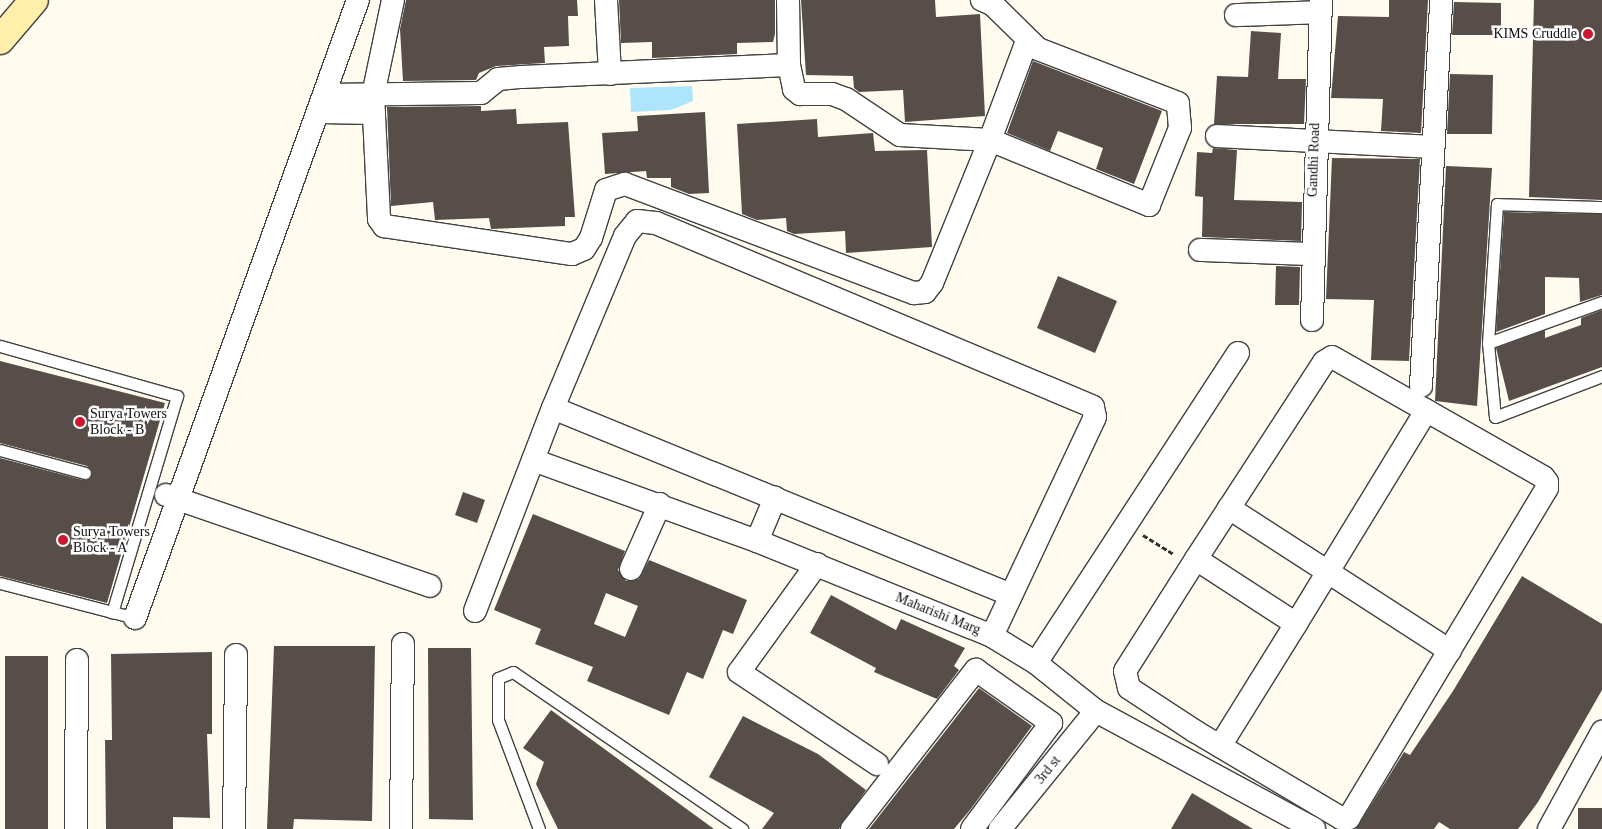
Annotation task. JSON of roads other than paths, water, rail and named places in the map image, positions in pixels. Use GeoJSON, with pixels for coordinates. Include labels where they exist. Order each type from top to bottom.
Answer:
{"type":"FeatureCollection","features":[{"type":"Feature","properties":{"kind":"street"},"geometry":{"type":"LineString","coordinates":[[0,40],[34,0]]}},
{"type":"Feature","properties":{"kind":"street"},"geometry":{"type":"LineString","coordinates":[[135,618],[171,497],[323,104],[358,0]]}},
{"type":"Feature","properties":{"kind":"street"},"geometry":{"type":"LineString","coordinates":[[393,0],[373,104],[379,219],[390,229],[572,254],[584,249],[591,238],[606,190],[625,184],[914,293],[925,292],[932,283],[990,140],[1026,41]]}},
{"type":"Feature","properties":{"kind":"street"},"geometry":{"type":"LineString","coordinates":[[606,0],[610,74]]}},
{"type":"Feature","properties":{"kind":"street"},"geometry":{"type":"LineString","coordinates":[[788,0],[789,65],[794,89],[800,94],[832,94],[846,99],[900,136],[990,140],[1149,205],[1180,128],[1178,104],[1026,41],[992,4],[982,0]]}},
{"type":"Feature","properties":{"kind":"street"},"geometry":{"type":"LineString","coordinates":[[1421,386],[1441,0]]}},
{"type":"Feature","properties":{"kind":"street"},"geometry":{"type":"LineString","coordinates":[[1236,14],[1320,6]]}},
{"type":"Feature","properties":{"kind":"street","name":"Gandhi Road"},"geometry":{"type":"LineString","coordinates":[[1312,320],[1311,254],[1320,6]]}},
{"type":"Feature","properties":{"kind":"street"},"geometry":{"type":"LineString","coordinates":[[323,104],[373,104],[481,93],[498,79],[789,65]]}},
{"type":"Feature","properties":{"kind":"street"},"geometry":{"type":"LineString","coordinates":[[1217,136],[1433,147]]}},
{"type":"Feature","properties":{"kind":"street"},"geometry":{"type":"LineString","coordinates":[[475,611],[553,408],[625,236],[637,221],[665,227],[1088,402],[1095,417],[1010,594],[992,636]]}},
{"type":"Feature","properties":{"kind":"street"},"geometry":{"type":"LineString","coordinates":[[1200,250],[1311,254]]}},
{"type":"Feature","properties":{"kind":"street"},"geometry":{"type":"LineString","coordinates":[[1036,663],[1238,353]]}},
{"type":"Feature","properties":{"kind":"street"},"geometry":{"type":"LineString","coordinates":[[1332,357],[1547,482],[1450,651],[1349,818],[1341,818],[1196,732],[1124,681],[1125,671],[1229,508],[1324,362],[1332,357]]}},
{"type":"Feature","properties":{"kind":"street"},"geometry":{"type":"LineString","coordinates":[[553,408],[1010,594]]}},
{"type":"Feature","properties":{"kind":"street"},"geometry":{"type":"LineString","coordinates":[[1223,778],[1228,751],[1296,624],[1426,411]]}},
{"type":"Feature","properties":{"kind":"street","name":"Maharishi Marg"},"geometry":{"type":"LineString","coordinates":[[533,460],[660,504],[817,564],[992,636],[1036,663],[1096,710],[1223,778],[1307,827]]}},
{"type":"Feature","properties":{"kind":"street"},"geometry":{"type":"LineString","coordinates":[[171,497],[430,586]]}},
{"type":"Feature","properties":{"kind":"street"},"geometry":{"type":"LineString","coordinates":[[757,541],[775,498]]}},
{"type":"Feature","properties":{"kind":"street"},"geometry":{"type":"LineString","coordinates":[[631,569],[660,504]]}},
{"type":"Feature","properties":{"kind":"street"},"geometry":{"type":"LineString","coordinates":[[1229,508],[1450,651]]}},
{"type":"Feature","properties":{"kind":"street"},"geometry":{"type":"LineString","coordinates":[[1194,562],[1296,624]]}},
{"type":"Feature","properties":{"kind":"street"},"geometry":{"type":"LineString","coordinates":[[817,564],[740,672],[877,764]]}},
{"type":"Feature","properties":{"kind":"street"},"geometry":{"type":"LineString","coordinates":[[401,829],[403,644]]}},
{"type":"Feature","properties":{"kind":"street"},"geometry":{"type":"LineString","coordinates":[[234,829],[236,655]]}},
{"type":"Feature","properties":{"kind":"street"},"geometry":{"type":"LineString","coordinates":[[76,829],[77,660]]}},
{"type":"Feature","properties":{"kind":"street"},"geometry":{"type":"LineString","coordinates":[[852,829],[976,670],[1051,723],[972,829]]}},
{"type":"Feature","properties":{"kind":"street","name":"3rd st"},"geometry":{"type":"LineString","coordinates":[[1000,829],[1096,710]]}},
{"type":"Feature","properties":{"kind":"street"},"geometry":{"type":"LineString","coordinates":[[1184,757],[1196,732]]}},
{"type":"Feature","properties":{"kind":"street"},"geometry":{"type":"LineString","coordinates":[[1549,829],[1602,732]]}},
{"type":"Feature","properties":{"kind":"lane"},"geometry":{"type":"LineString","coordinates":[[1602,207],[1497,204],[1488,343],[1494,417],[1602,376]]}},
{"type":"Feature","properties":{"kind":"lane"},"geometry":{"type":"LineString","coordinates":[[1488,343],[1602,302]]}},
{"type":"Feature","properties":{"kind":"lane"},"geometry":{"type":"LineString","coordinates":[[0,346],[177,396],[112,612]]}},
{"type":"Feature","properties":{"kind":"lane"},"geometry":{"type":"LineString","coordinates":[[0,450],[85,472]]}},
{"type":"Feature","properties":{"kind":"lane"},"geometry":{"type":"LineString","coordinates":[[0,583],[135,618]]}},
{"type":"Feature","properties":{"kind":"lane"},"geometry":{"type":"LineString","coordinates":[[539,829],[498,720],[498,678],[513,672],[742,829]]}},
{"type":"Feature","properties":{"kind":"water"},"geometry":{"type":"Polygon","coordinates":[[[692,86],[693,101],[671,110],[631,112],[630,88],[692,86]]]}},
{"type":"Feature","properties":{"kind":"place","name":"KIMS Cruddle"},"geometry":{"type":"Point","coordinates":[1588,34]}},
{"type":"Feature","properties":{"kind":"place","name":"Surya Towers Block - B"},"geometry":{"type":"Point","coordinates":[80,422]}},
{"type":"Feature","properties":{"kind":"place","name":"Surya Towers Block - A"},"geometry":{"type":"Point","coordinates":[63,540]}}]}
